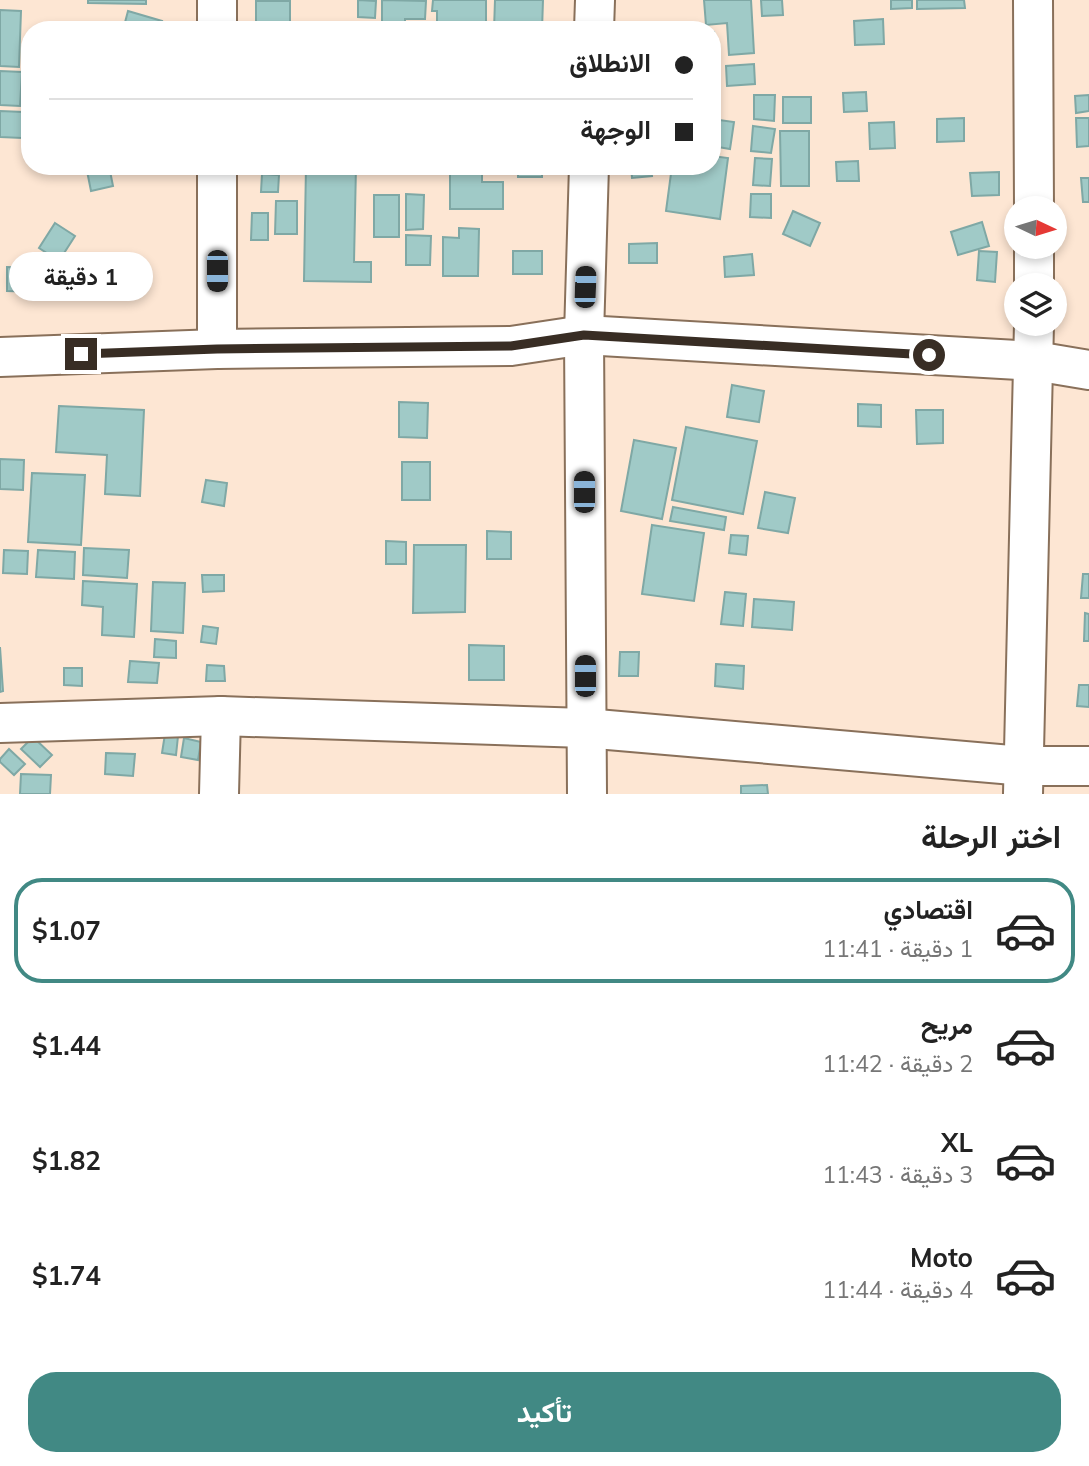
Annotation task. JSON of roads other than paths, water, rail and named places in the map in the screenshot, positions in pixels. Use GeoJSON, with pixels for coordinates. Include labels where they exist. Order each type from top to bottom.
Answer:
{"type":"FeatureCollection","features":[{"type":"Feature","properties":{"kind":"street"},"geometry":{"type":"LineString","coordinates":[[217,0],[217,21]]}},
{"type":"Feature","properties":{"kind":"street"},"geometry":{"type":"LineString","coordinates":[[594,21],[595,0]]}},
{"type":"Feature","properties":{"kind":"street"},"geometry":{"type":"LineString","coordinates":[[1032,0],[1034,196]]}},
{"type":"Feature","properties":{"kind":"street"},"geometry":{"type":"LineString","coordinates":[[217,175],[217,349]]}},
{"type":"Feature","properties":{"kind":"street"},"geometry":{"type":"LineString","coordinates":[[587,794],[584,335],[589,175]]}},
{"type":"Feature","properties":{"kind":"street"},"geometry":{"type":"LineString","coordinates":[[0,357],[217,349],[511,346],[584,335],[1035,361],[1089,370]]}},
{"type":"Feature","properties":{"kind":"street"},"geometry":{"type":"LineString","coordinates":[[1023,780],[1034,336]]}},
{"type":"Feature","properties":{"kind":"street"},"geometry":{"type":"LineString","coordinates":[[219,794],[221,716]]}},
{"type":"Feature","properties":{"kind":"street"},"geometry":{"type":"LineString","coordinates":[[0,723],[221,716],[585,728],[1023,780],[1089,766]]}}]}
